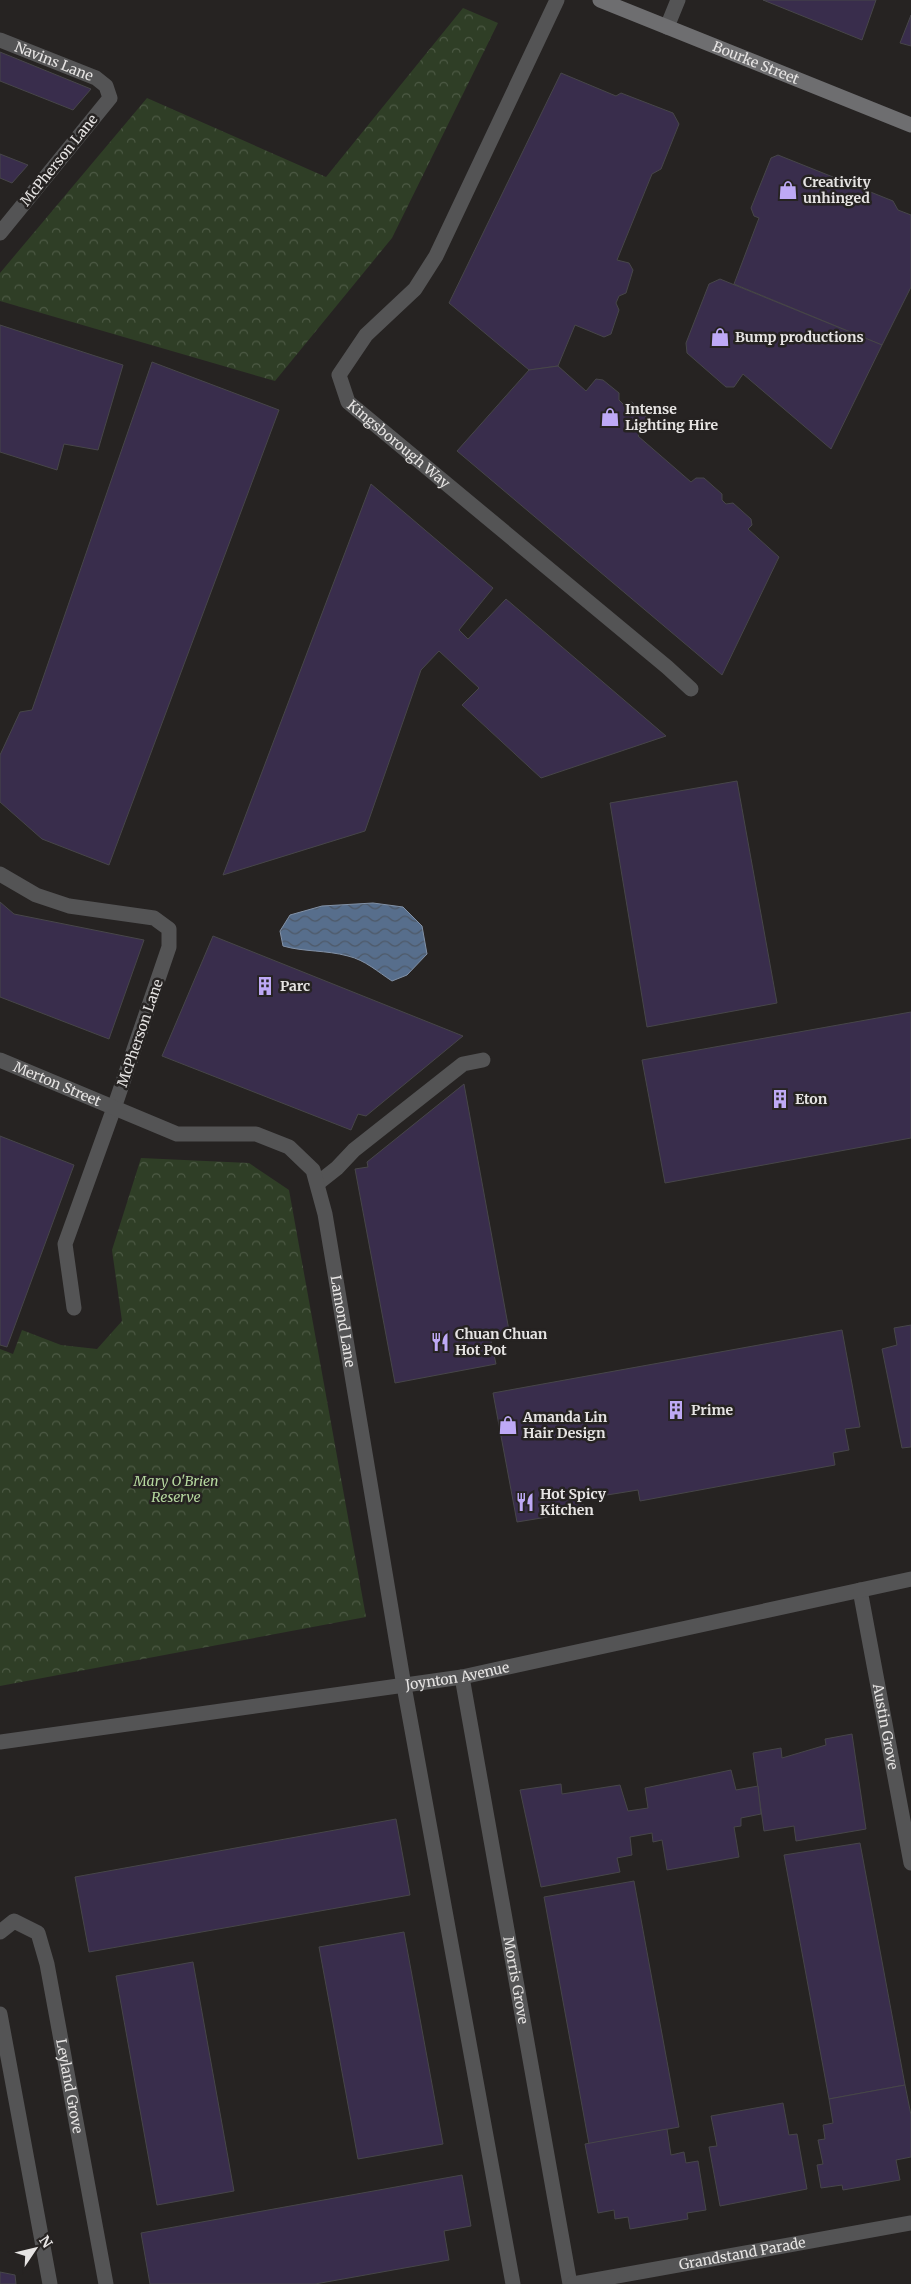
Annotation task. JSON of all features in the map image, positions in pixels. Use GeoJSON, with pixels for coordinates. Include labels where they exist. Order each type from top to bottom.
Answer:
{"type":"FeatureCollection","features":[{"type":"Feature","properties":{"kind":"main road","name":"Bourke Street"},"geometry":{"type":"LineString","coordinates":[[600,0],[911,125]]}},
{"type":"Feature","properties":{"kind":"street","name":"Kingsborough Way"},"geometry":{"type":"LineString","coordinates":[[557,0],[436,256],[415,289],[366,335],[339,375],[348,402],[691,689]]}},
{"type":"Feature","properties":{"kind":"street"},"geometry":{"type":"LineString","coordinates":[[667,27],[678,0]]}},
{"type":"Feature","properties":{"kind":"street","name":"Navins Lane"},"geometry":{"type":"LineString","coordinates":[[0,40],[96,78],[106,86]]}},
{"type":"Feature","properties":{"kind":"street","name":"McPherson Lane"},"geometry":{"type":"LineString","coordinates":[[0,233],[110,98],[106,86]]}},
{"type":"Feature","properties":{"kind":"street","name":"McPherson Lane"},"geometry":{"type":"LineString","coordinates":[[0,874],[36,895],[69,906],[154,918],[169,929],[169,947],[65,1244],[74,1308]]}},
{"type":"Feature","properties":{"kind":"street","name":"Merton Street"},"geometry":{"type":"LineString","coordinates":[[0,1060],[114,1108]]}},
{"type":"Feature","properties":{"kind":"street"},"geometry":{"type":"LineString","coordinates":[[318,1183],[337,1168],[354,1150],[463,1064],[483,1060]]}},
{"type":"Feature","properties":{"kind":"street","name":"Lamond Lane"},"geometry":{"type":"LineString","coordinates":[[114,1108],[177,1134],[256,1134],[289,1147],[313,1170],[325,1214],[404,1686]]}},
{"type":"Feature","properties":{"kind":"street","name":"Joynton Avenue"},"geometry":{"type":"LineString","coordinates":[[0,1742],[462,1677],[911,1579]]}},
{"type":"Feature","properties":{"kind":"street","name":"Austin Grove"},"geometry":{"type":"LineString","coordinates":[[860,1590],[911,1863]]}},
{"type":"Feature","properties":{"kind":"street","name":"Morris Grove"},"geometry":{"type":"LineString","coordinates":[[462,1677],[572,2284]]}},
{"type":"Feature","properties":{"kind":"street"},"geometry":{"type":"LineString","coordinates":[[404,1686],[513,2284]]}},
{"type":"Feature","properties":{"kind":"street","name":"Leyland Grove"},"geometry":{"type":"LineString","coordinates":[[0,1932],[14,1921],[38,1933],[47,1964],[106,2284]]}},
{"type":"Feature","properties":{"kind":"street"},"geometry":{"type":"LineString","coordinates":[[0,2014],[50,2284]]}},
{"type":"Feature","properties":{"kind":"street","name":"Grandstand Parade"},"geometry":{"type":"LineString","coordinates":[[572,2284],[911,2223]]}},
{"type":"Feature","properties":{"kind":"green space"},"geometry":{"type":"Polygon","coordinates":[[[463,8],[498,23],[392,238],[275,381],[0,301],[0,273],[147,98],[326,177],[463,8]]]}},
{"type":"Feature","properties":{"kind":"green space","name":"Mary O'Brien Reserve"},"geometry":{"type":"Polygon","coordinates":[[[141,1158],[249,1163],[289,1190],[366,1617],[0,1686],[0,1349],[13,1354],[22,1330],[61,1345],[97,1349],[122,1321],[112,1250],[141,1158]]]}},
{"type":"Feature","properties":{"kind":"water"},"geometry":{"type":"Polygon","coordinates":[[[373,903],[403,907],[422,926],[427,954],[407,975],[392,981],[366,963],[354,958],[340,954],[283,946],[280,931],[290,915],[322,906],[373,903]]]}},
{"type":"Feature","properties":{"kind":"building"},"geometry":{"type":"Polygon","coordinates":[[[763,0],[876,0],[862,40],[763,0]]]}},
{"type":"Feature","properties":{"kind":"building"},"geometry":{"type":"Polygon","coordinates":[[[911,15],[911,46],[900,43],[911,15]]]}},
{"type":"Feature","properties":{"kind":"building"},"geometry":{"type":"Polygon","coordinates":[[[0,52],[91,89],[73,110],[0,81],[0,52]]]}},
{"type":"Feature","properties":{"kind":"building"},"geometry":{"type":"Polygon","coordinates":[[[561,73],[616,96],[621,93],[673,113],[679,124],[661,169],[652,174],[617,260],[629,263],[633,270],[626,293],[619,296],[616,303],[619,310],[611,334],[604,337],[575,325],[558,366],[529,370],[449,303],[561,73]]]}},
{"type":"Feature","properties":{"kind":"building"},"geometry":{"type":"Polygon","coordinates":[[[0,154],[28,165],[12,183],[0,178],[0,154]]]}},
{"type":"Feature","properties":{"kind":"building"},"geometry":{"type":"Polygon","coordinates":[[[778,155],[893,201],[898,210],[911,215],[911,287],[882,345],[734,284],[759,218],[754,216],[751,208],[771,158],[778,155]]]}},
{"type":"Feature","properties":{"kind":"building"},"geometry":{"type":"Polygon","coordinates":[[[720,279],[882,345],[831,449],[743,374],[734,387],[726,387],[687,353],[686,343],[709,284],[720,279]]]}},
{"type":"Feature","properties":{"kind":"building"},"geometry":{"type":"Polygon","coordinates":[[[0,325],[123,365],[98,450],[64,444],[57,470],[0,452],[0,325]]]}},
{"type":"Feature","properties":{"kind":"building"},"geometry":{"type":"Polygon","coordinates":[[[152,362],[279,410],[109,865],[42,839],[0,802],[0,755],[20,712],[32,710],[152,362]]]}},
{"type":"Feature","properties":{"kind":"building"},"geometry":{"type":"Polygon","coordinates":[[[558,366],[586,391],[596,379],[603,380],[619,393],[619,400],[623,404],[632,402],[646,416],[647,425],[638,436],[691,482],[696,478],[704,478],[722,494],[722,500],[726,504],[733,503],[751,519],[752,525],[748,529],[779,557],[722,675],[457,451],[529,370],[558,366]]]}},
{"type":"Feature","properties":{"kind":"building"},"geometry":{"type":"Polygon","coordinates":[[[371,484],[493,588],[459,630],[468,639],[506,599],[666,736],[541,778],[462,705],[479,688],[439,651],[421,670],[365,831],[223,875],[371,484]]]}},
{"type":"Feature","properties":{"kind":"building"},"geometry":{"type":"Polygon","coordinates":[[[737,781],[777,1003],[647,1027],[610,803],[737,781]]]}},
{"type":"Feature","properties":{"kind":"building"},"geometry":{"type":"Polygon","coordinates":[[[0,902],[14,914],[144,940],[109,1039],[0,997],[0,902]]]}},
{"type":"Feature","properties":{"kind":"building","name":"Parc"},"geometry":{"type":"Polygon","coordinates":[[[213,936],[463,1036],[366,1116],[358,1114],[351,1130],[162,1056],[213,936]]]}},
{"type":"Feature","properties":{"kind":"building","name":"Eton"},"geometry":{"type":"Polygon","coordinates":[[[911,1012],[911,1138],[665,1183],[642,1060],[911,1012]]]}},
{"type":"Feature","properties":{"kind":"building"},"geometry":{"type":"Polygon","coordinates":[[[464,1084],[510,1336],[491,1341],[496,1364],[395,1383],[355,1169],[368,1167],[367,1162],[464,1084]]]}},
{"type":"Feature","properties":{"kind":"building"},"geometry":{"type":"Polygon","coordinates":[[[0,1136],[74,1165],[7,1347],[0,1345],[0,1136]]]}},
{"type":"Feature","properties":{"kind":"building"},"geometry":{"type":"Polygon","coordinates":[[[911,1325],[911,1447],[902,1448],[882,1349],[897,1345],[894,1328],[911,1325]]]}},
{"type":"Feature","properties":{"kind":"building","name":"Prime"},"geometry":{"type":"Polygon","coordinates":[[[842,1330],[860,1427],[845,1429],[849,1450],[833,1453],[835,1465],[640,1501],[638,1490],[582,1499],[584,1511],[517,1522],[493,1393],[842,1330]]]}},
{"type":"Feature","properties":{"kind":"building"},"geometry":{"type":"Polygon","coordinates":[[[852,1734],[866,1829],[796,1841],[794,1826],[764,1831],[753,1753],[781,1748],[782,1758],[826,1745],[825,1739],[852,1734]]]}},
{"type":"Feature","properties":{"kind":"building"},"geometry":{"type":"Polygon","coordinates":[[[731,1770],[736,1790],[758,1786],[761,1814],[741,1818],[741,1826],[734,1827],[739,1857],[667,1870],[662,1840],[653,1842],[652,1833],[630,1837],[632,1855],[617,1858],[620,1872],[541,1887],[520,1790],[561,1784],[562,1794],[620,1785],[628,1811],[648,1808],[645,1788],[731,1770]]]}},
{"type":"Feature","properties":{"kind":"building"},"geometry":{"type":"Polygon","coordinates":[[[396,1819],[410,1895],[89,1952],[75,1877],[396,1819]]]}},
{"type":"Feature","properties":{"kind":"building"},"geometry":{"type":"Polygon","coordinates":[[[860,1843],[905,2085],[829,2099],[784,1855],[860,1843]]]}},
{"type":"Feature","properties":{"kind":"building"},"geometry":{"type":"Polygon","coordinates":[[[634,1881],[679,2127],[589,2144],[544,1897],[634,1881]]]}},
{"type":"Feature","properties":{"kind":"building"},"geometry":{"type":"Polygon","coordinates":[[[404,1932],[443,2144],[358,2159],[319,1947],[404,1932]]]}},
{"type":"Feature","properties":{"kind":"building"},"geometry":{"type":"Polygon","coordinates":[[[193,1962],[234,2191],[157,2205],[116,1976],[193,1962]]]}},
{"type":"Feature","properties":{"kind":"building"},"geometry":{"type":"Polygon","coordinates":[[[905,2085],[911,2115],[911,2157],[896,2160],[900,2180],[843,2190],[842,2185],[821,2188],[817,2165],[823,2164],[818,2140],[825,2139],[823,2125],[833,2123],[829,2099],[905,2085]]]}},
{"type":"Feature","properties":{"kind":"building"},"geometry":{"type":"Polygon","coordinates":[[[783,2103],[789,2135],[797,2134],[807,2189],[720,2206],[709,2147],[717,2146],[711,2116],[783,2103]]]}},
{"type":"Feature","properties":{"kind":"building"},"geometry":{"type":"Polygon","coordinates":[[[667,2129],[671,2155],[684,2152],[686,2163],[698,2161],[706,2210],[687,2213],[688,2219],[630,2229],[628,2217],[615,2219],[614,2210],[598,2213],[585,2144],[667,2129]]]}},
{"type":"Feature","properties":{"kind":"building"},"geometry":{"type":"Polygon","coordinates":[[[462,2175],[471,2226],[444,2231],[449,2260],[315,2284],[150,2284],[141,2233],[462,2175]]]}},
{"type":"Feature","properties":{"kind":"building"},"geometry":{"type":"Polygon","coordinates":[[[0,2272],[15,2275],[16,2284],[0,2284],[0,2272]]]}},
{"type":"Feature","properties":{"kind":"place","name":"Creativity unhinged"},"geometry":{"type":"Point","coordinates":[788,190]}},
{"type":"Feature","properties":{"kind":"place","name":"Bump productions"},"geometry":{"type":"Point","coordinates":[720,337]}},
{"type":"Feature","properties":{"kind":"place","name":"Intense Lighting Hire"},"geometry":{"type":"Point","coordinates":[610,417]}},
{"type":"Feature","properties":{"kind":"place","name":"Parc"},"geometry":{"type":"Point","coordinates":[265,986]}},
{"type":"Feature","properties":{"kind":"place","name":"Eton"},"geometry":{"type":"Point","coordinates":[780,1099]}},
{"type":"Feature","properties":{"kind":"place","name":"Chuan Chuan Hot Pot"},"geometry":{"type":"Point","coordinates":[440,1342]}},
{"type":"Feature","properties":{"kind":"place","name":"Prime"},"geometry":{"type":"Point","coordinates":[676,1410]}},
{"type":"Feature","properties":{"kind":"place","name":"Amanda Lin Hair Design"},"geometry":{"type":"Point","coordinates":[508,1425]}},
{"type":"Feature","properties":{"kind":"place","name":"Hot Spicy Kitchen"},"geometry":{"type":"Point","coordinates":[525,1502]}}]}
